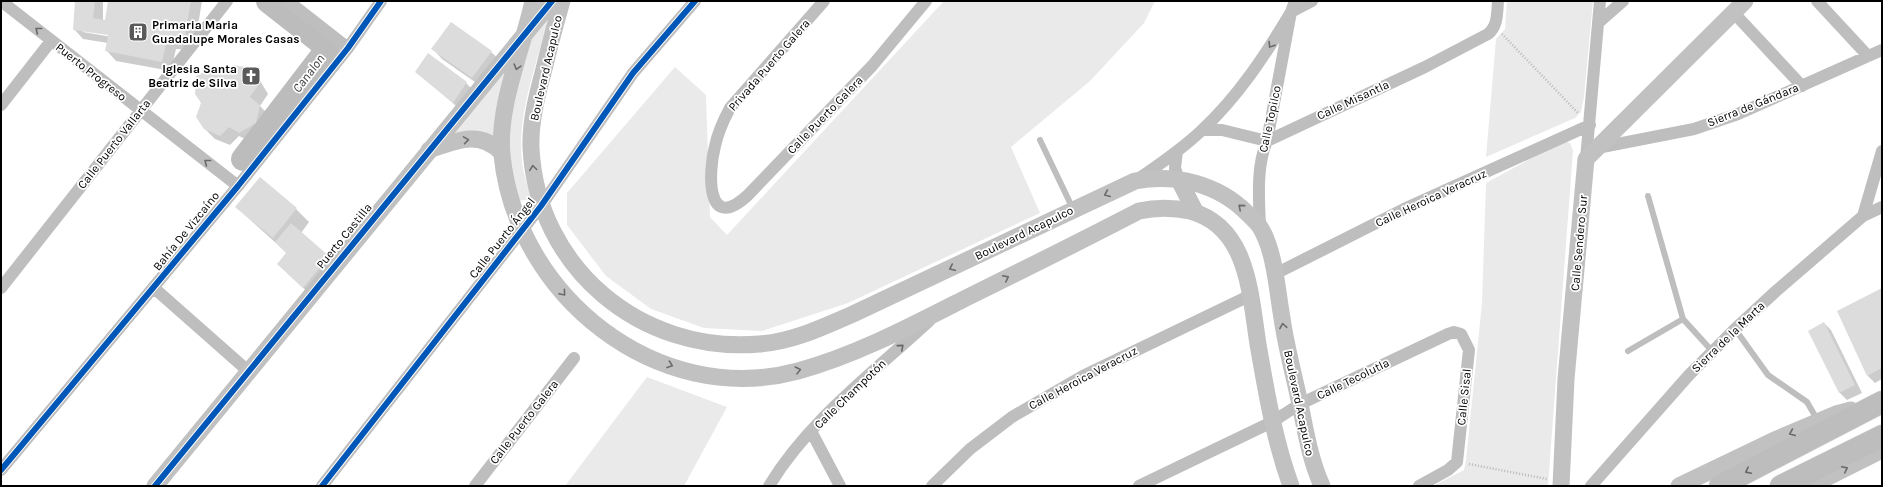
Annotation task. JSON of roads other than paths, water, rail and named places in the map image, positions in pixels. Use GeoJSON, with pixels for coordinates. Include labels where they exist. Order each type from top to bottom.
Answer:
{"type":"FeatureCollection","features":[{"type":"Feature","properties":{"kind":"highway"},"geometry":{"type":"LineString","coordinates":[[1720,486],[1875,405]]}},
{"type":"Feature","properties":{"kind":"highway"},"geometry":{"type":"LineString","coordinates":[[1782,486],[1882,436]]}},
{"type":"Feature","properties":{"kind":"main road"},"geometry":{"type":"LineString","coordinates":[[533,1],[507,102],[502,136],[502,153],[509,189],[521,230],[539,263],[567,298],[610,335],[671,366],[692,372],[753,378],[797,371],[866,346],[940,311],[1139,211],[1170,207],[1196,213],[1218,224],[1227,234],[1239,254],[1245,268],[1251,295],[1272,422],[1291,486]]}},
{"type":"Feature","properties":{"kind":"main road","name":"Puerto Castilla"},"geometry":{"type":"LineString","coordinates":[[155,486],[527,29],[552,1]]}},
{"type":"Feature","properties":{"kind":"main road","name":"Boulevard Acapulco"},"geometry":{"type":"LineString","coordinates":[[562,1],[538,93],[532,130],[532,160],[535,183],[541,206],[556,239],[588,283],[618,308],[669,334],[688,339],[721,344],[759,344],[786,340],[817,330],[1135,181],[1154,178],[1179,180],[1208,187],[1221,193],[1243,209],[1260,226],[1272,258],[1285,338],[1312,463],[1322,486]]}},
{"type":"Feature","properties":{"kind":"main road"},"geometry":{"type":"LineString","coordinates":[[1591,154],[1739,7]]}},
{"type":"Feature","properties":{"kind":"main road"},"geometry":{"type":"LineString","coordinates":[[428,150],[452,142],[474,138],[488,141],[502,153]]}},
{"type":"Feature","properties":{"kind":"main road","name":"Calle Sendero Sur"},"geometry":{"type":"LineString","coordinates":[[1561,484],[1566,379],[1591,154]]}},
{"type":"Feature","properties":{"kind":"main road"},"geometry":{"type":"LineString","coordinates":[[1179,180],[1196,213]]}},
{"type":"Feature","properties":{"kind":"main road"},"geometry":{"type":"LineString","coordinates":[[1679,486],[1818,422],[1850,410],[1875,405]]}},
{"type":"Feature","properties":{"kind":"main road"},"geometry":{"type":"LineString","coordinates":[[1810,486],[1882,450]]}},
{"type":"Feature","properties":{"kind":"street","name":"Puerto Progreso"},"geometry":{"type":"LineString","coordinates":[[1,1],[238,186]]}},
{"type":"Feature","properties":{"kind":"street","name":"Calle Puerto Vallarta"},"geometry":{"type":"LineString","coordinates":[[1,288],[227,1]]}},
{"type":"Feature","properties":{"kind":"street"},"geometry":{"type":"LineString","coordinates":[[288,1],[348,48]]}},
{"type":"Feature","properties":{"kind":"street","name":"Bahía De Vizcaíno"},"geometry":{"type":"LineString","coordinates":[[1,470],[238,186],[348,48],[381,1]]}},
{"type":"Feature","properties":{"kind":"street","name":"Calle Puerto Ángel"},"geometry":{"type":"LineString","coordinates":[[322,486],[541,206],[633,73],[696,1]]}},
{"type":"Feature","properties":{"kind":"street","name":"Privada Puerto Galera"},"geometry":{"type":"LineString","coordinates":[[714,202],[712,182],[714,148],[720,127],[730,108],[824,1]]}},
{"type":"Feature","properties":{"kind":"street","name":"Calle Puerto Galera"},"geometry":{"type":"LineString","coordinates":[[714,202],[722,208],[728,208],[738,205],[748,196],[872,66],[926,1]]}},
{"type":"Feature","properties":{"kind":"street"},"geometry":{"type":"LineString","coordinates":[[1135,181],[1177,151],[1202,130],[1240,88],[1260,62],[1293,6],[1312,1]]}},
{"type":"Feature","properties":{"kind":"street","name":"Calle Misantla"},"geometry":{"type":"LineString","coordinates":[[1266,141],[1425,67],[1488,34],[1494,27],[1498,1]]}},
{"type":"Feature","properties":{"kind":"street","name":"Calle Sendero Sur"},"geometry":{"type":"LineString","coordinates":[[1591,154],[1590,125],[1600,1]]}},
{"type":"Feature","properties":{"kind":"street"},"geometry":{"type":"LineString","coordinates":[[1598,23],[1622,1]]}},
{"type":"Feature","properties":{"kind":"street"},"geometry":{"type":"LineString","coordinates":[[1817,1],[1868,56]]}},
{"type":"Feature","properties":{"kind":"street","name":"Calle Topilco"},"geometry":{"type":"LineString","coordinates":[[1260,226],[1260,168],[1293,6]]}},
{"type":"Feature","properties":{"kind":"street"},"geometry":{"type":"LineString","coordinates":[[1739,7],[1802,86]]}},
{"type":"Feature","properties":{"kind":"street"},"geometry":{"type":"LineString","coordinates":[[1,105],[51,41]]}},
{"type":"Feature","properties":{"kind":"street","name":"Sierra de Gándara"},"geometry":{"type":"LineString","coordinates":[[1591,154],[1694,129],[1738,114],[1882,50]]}},
{"type":"Feature","properties":{"kind":"street","name":"Calle Heroica Veracruz"},"geometry":{"type":"LineString","coordinates":[[1275,274],[1404,210],[1590,125]]}},
{"type":"Feature","properties":{"kind":"street"},"geometry":{"type":"LineString","coordinates":[[1202,130],[1222,130],[1266,141]]}},
{"type":"Feature","properties":{"kind":"street"},"geometry":{"type":"LineString","coordinates":[[1177,151],[1175,168],[1179,180]]}},
{"type":"Feature","properties":{"kind":"street"},"geometry":{"type":"LineString","coordinates":[[1863,216],[1882,151]]}},
{"type":"Feature","properties":{"kind":"street","name":"Sierra de la Marta"},"geometry":{"type":"LineString","coordinates":[[1591,486],[1689,375],[1736,329],[1775,292],[1863,216],[1882,207]]}},
{"type":"Feature","properties":{"kind":"street"},"geometry":{"type":"LineString","coordinates":[[154,288],[248,371]]}},
{"type":"Feature","properties":{"kind":"street","name":"Calle Heroica Veracruz"},"geometry":{"type":"LineString","coordinates":[[932,486],[970,449],[1012,417],[1083,376],[1251,295]]}},
{"type":"Feature","properties":{"kind":"street","name":"Calle Champotón"},"geometry":{"type":"LineString","coordinates":[[769,486],[777,473],[811,431],[845,396],[940,311]]}},
{"type":"Feature","properties":{"kind":"street","name":"Calle Tecolutla"},"geometry":{"type":"LineString","coordinates":[[1139,486],[1272,422],[1300,404],[1448,334],[1454,332],[1461,334]]}},
{"type":"Feature","properties":{"kind":"street","name":"Calle Sisal"},"geometry":{"type":"LineString","coordinates":[[1419,486],[1448,470],[1457,462],[1469,350],[1465,339],[1461,334]]}},
{"type":"Feature","properties":{"kind":"street","name":"Calle Puerto Galera"},"geometry":{"type":"LineString","coordinates":[[475,486],[574,358]]}},
{"type":"Feature","properties":{"kind":"street"},"geometry":{"type":"LineString","coordinates":[[811,431],[840,486]]}},
{"type":"Feature","properties":{"kind":"lane"},"geometry":{"type":"LineString","coordinates":[[1040,140],[1073,210]]}},
{"type":"Feature","properties":{"kind":"lane"},"geometry":{"type":"LineString","coordinates":[[1648,196],[1683,319],[1713,352]]}},
{"type":"Feature","properties":{"kind":"lane"},"geometry":{"type":"LineString","coordinates":[[1628,351],[1683,319]]}},
{"type":"Feature","properties":{"kind":"lane"},"geometry":{"type":"LineString","coordinates":[[1736,329],[1768,375],[1807,402],[1818,422]]}},
{"type":"Feature","properties":{"kind":"waterway","name":"Canalon"},"geometry":{"type":"LineString","coordinates":[[243,159],[328,48],[268,1]]}},
{"type":"Feature","properties":{"kind":"place","name":"Primaria Maria Guadalupe Morales Casas"},"geometry":{"type":"Point","coordinates":[138,32]}},
{"type":"Feature","properties":{"kind":"place","name":"Iglesia Santa Beatriz de Silva"},"geometry":{"type":"Point","coordinates":[251,76]}}]}
